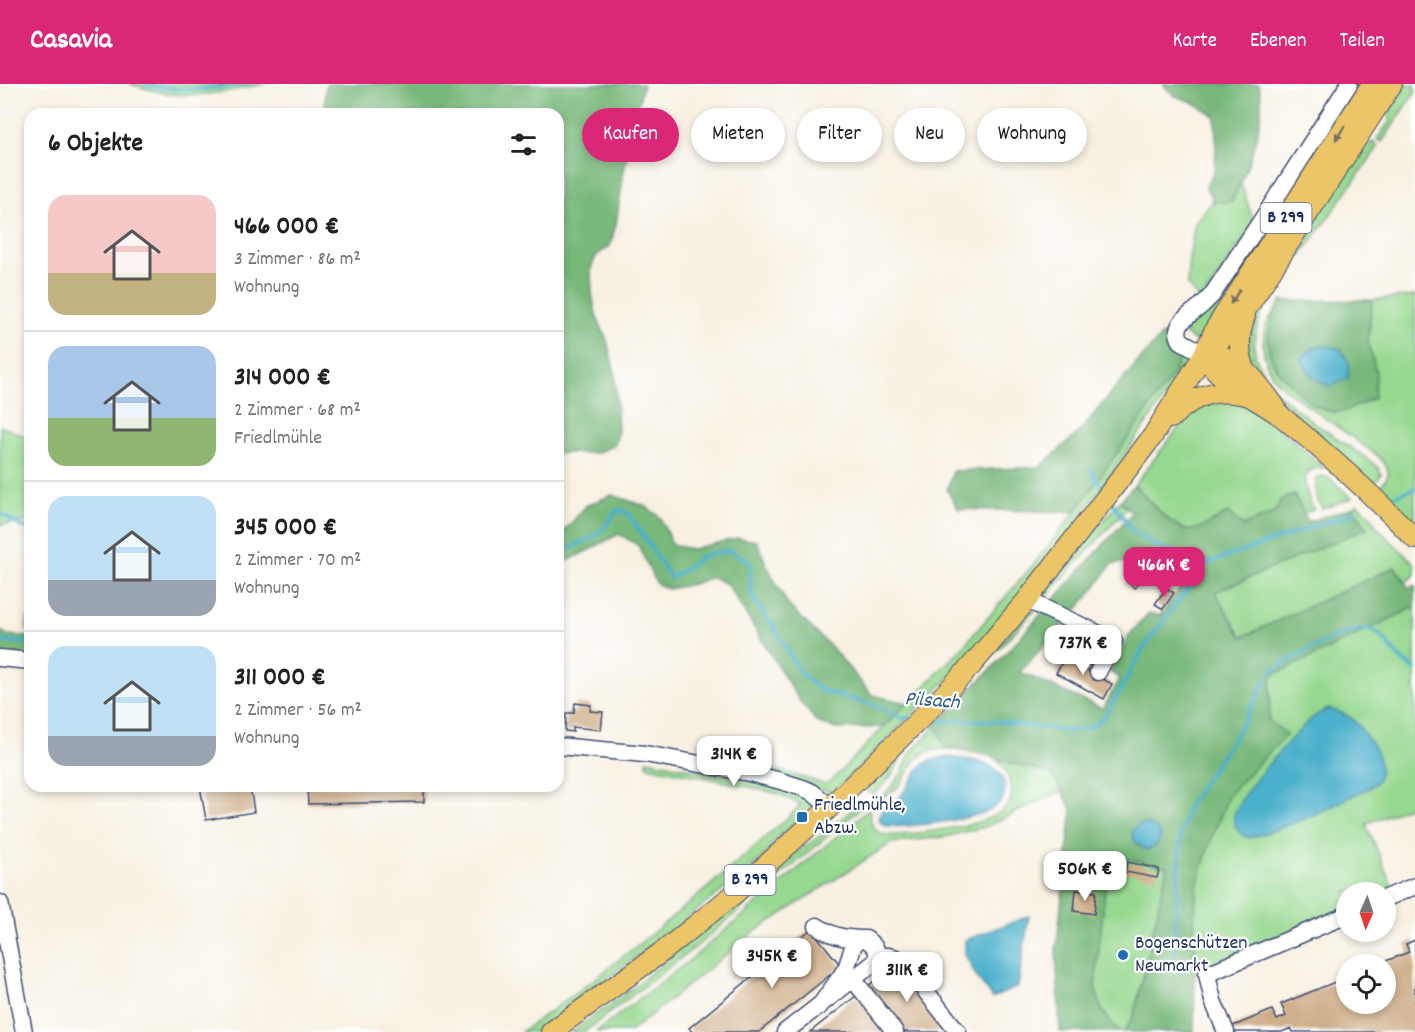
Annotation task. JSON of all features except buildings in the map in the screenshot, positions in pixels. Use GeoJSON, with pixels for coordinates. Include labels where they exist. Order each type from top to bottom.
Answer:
{"type":"FeatureCollection","features":[{"type":"Feature","properties":{"kind":"main road","name":"B 299"},"geometry":{"type":"LineString","coordinates":[[552,1032],[703,920],[759,872],[904,736],[971,666],[1027,600],[1152,437],[1204,354],[1215,329],[1372,84]]}},
{"type":"Feature","properties":{"kind":"main road","name":"B 299"},"geometry":{"type":"LineString","coordinates":[[1204,354],[1218,345],[1247,308],[1392,84]]}},
{"type":"Feature","properties":{"kind":"main road"},"geometry":{"type":"LineString","coordinates":[[1246,372],[1239,343],[1247,308]]}},
{"type":"Feature","properties":{"kind":"main road"},"geometry":{"type":"LineString","coordinates":[[1204,354],[1224,357],[1246,372],[1284,418]]}},
{"type":"Feature","properties":{"kind":"main road"},"geometry":{"type":"LineString","coordinates":[[1204,354],[1213,368],[1245,394],[1284,418],[1415,539]]}},
{"type":"Feature","properties":{"kind":"main road"},"geometry":{"type":"LineString","coordinates":[[1152,437],[1182,407],[1201,396],[1208,393],[1225,392],[1245,394]]}},
{"type":"Feature","properties":{"kind":"street"},"geometry":{"type":"LineString","coordinates":[[1204,354],[1180,341],[1178,332],[1181,322],[1212,295],[1349,84]]}},
{"type":"Feature","properties":{"kind":"street"},"geometry":{"type":"LineString","coordinates":[[1027,600],[1114,641],[1098,672]]}},
{"type":"Feature","properties":{"kind":"street"},"geometry":{"type":"LineString","coordinates":[[0,658],[24,660]]}},
{"type":"Feature","properties":{"kind":"street"},"geometry":{"type":"LineString","coordinates":[[564,747],[645,754],[749,773],[803,788],[812,792],[830,807]]}},
{"type":"Feature","properties":{"kind":"street"},"geometry":{"type":"LineString","coordinates":[[1396,894],[1415,886]]}},
{"type":"Feature","properties":{"kind":"street"},"geometry":{"type":"LineString","coordinates":[[0,903],[24,1032]]}},
{"type":"Feature","properties":{"kind":"street"},"geometry":{"type":"LineString","coordinates":[[1226,1032],[1213,1001],[1207,974],[1336,920]]}},
{"type":"Feature","properties":{"kind":"street"},"geometry":{"type":"LineString","coordinates":[[785,1032],[853,980],[875,962],[878,956],[874,945],[866,939],[836,936],[817,926]]}},
{"type":"Feature","properties":{"kind":"street"},"geometry":{"type":"LineString","coordinates":[[819,1007],[841,976],[847,966],[851,951],[860,939]]}},
{"type":"Feature","properties":{"kind":"street"},"geometry":{"type":"LineString","coordinates":[[878,956],[888,955],[904,964],[958,1032]]}},
{"type":"Feature","properties":{"kind":"street"},"geometry":{"type":"LineString","coordinates":[[853,980],[895,1032]]}},
{"type":"Feature","properties":{"kind":"green space"},"geometry":{"type":"Polygon","coordinates":[[[129,84],[265,84],[218,93],[183,95],[129,84]]]}},
{"type":"Feature","properties":{"kind":"green space"},"geometry":{"type":"Polygon","coordinates":[[[326,84],[643,84],[638,108],[582,108],[582,162],[626,162],[616,224],[610,246],[596,256],[591,268],[596,315],[607,340],[615,373],[618,430],[615,445],[596,453],[564,453],[564,108],[324,108],[326,84]]]}},
{"type":"Feature","properties":{"kind":"green space"},"geometry":{"type":"Polygon","coordinates":[[[1163,84],[1258,84],[1261,96],[1259,126],[1250,160],[1232,201],[1211,203],[1212,197],[1206,188],[1215,164],[1215,116],[1193,102],[1173,95],[1163,84]]]}},
{"type":"Feature","properties":{"kind":"green space"},"geometry":{"type":"Polygon","coordinates":[[[1355,84],[1365,84],[1201,337],[1195,341],[1185,334],[1188,323],[1355,84]]]}},
{"type":"Feature","properties":{"kind":"green space"},"geometry":{"type":"Polygon","coordinates":[[[1403,84],[1415,84],[1415,93],[1382,142],[1377,139],[1390,121],[1388,116],[1403,84]]]}},
{"type":"Feature","properties":{"kind":"green space"},"geometry":{"type":"Polygon","coordinates":[[[1372,142],[1379,146],[1263,309],[1256,331],[1254,348],[1262,371],[1289,403],[1378,467],[1381,474],[1372,483],[1276,396],[1254,372],[1248,349],[1252,315],[1325,201],[1372,142]]]}},
{"type":"Feature","properties":{"kind":"green space"},"geometry":{"type":"Polygon","coordinates":[[[1241,183],[1254,223],[1200,302],[1187,284],[1195,222],[1211,203],[1232,201],[1241,183]]]}},
{"type":"Feature","properties":{"kind":"green space"},"geometry":{"type":"Polygon","coordinates":[[[1415,296],[1415,527],[1377,489],[1388,473],[1379,457],[1279,384],[1266,362],[1263,341],[1266,327],[1276,309],[1270,337],[1272,358],[1281,373],[1305,397],[1376,372],[1368,341],[1372,300],[1415,296]]]}},
{"type":"Feature","properties":{"kind":"green space"},"geometry":{"type":"Polygon","coordinates":[[[1372,300],[1368,341],[1376,372],[1374,398],[1339,412],[1322,409],[1308,400],[1287,380],[1272,360],[1268,343],[1270,325],[1277,308],[1281,301],[1372,300]]]}},
{"type":"Feature","properties":{"kind":"green space"},"geometry":{"type":"Polygon","coordinates":[[[1163,334],[1181,350],[1173,375],[1075,512],[958,509],[947,490],[953,471],[1040,467],[1081,430],[1163,334]]]}},
{"type":"Feature","properties":{"kind":"green space"},"geometry":{"type":"Polygon","coordinates":[[[1181,350],[1187,358],[1178,377],[1057,550],[943,684],[834,791],[821,790],[649,750],[649,744],[736,760],[824,784],[831,781],[960,650],[1033,565],[1075,512],[1173,375],[1181,350]]]}},
{"type":"Feature","properties":{"kind":"green space"},"geometry":{"type":"Polygon","coordinates":[[[1233,399],[1270,421],[1324,468],[1314,469],[1306,476],[1306,488],[1314,510],[1303,513],[1294,494],[1276,512],[1243,526],[1228,513],[1193,530],[1178,526],[1161,514],[1134,485],[1196,409],[1207,402],[1233,399]]]}},
{"type":"Feature","properties":{"kind":"green space"},"geometry":{"type":"Polygon","coordinates":[[[0,426],[24,436],[24,522],[0,525],[0,426]]]}},
{"type":"Feature","properties":{"kind":"green space"},"geometry":{"type":"Polygon","coordinates":[[[1322,476],[1329,478],[1352,498],[1322,509],[1317,498],[1316,487],[1317,479],[1322,476]]]}},
{"type":"Feature","properties":{"kind":"green space"},"geometry":{"type":"Polygon","coordinates":[[[1134,485],[1170,521],[1193,530],[1228,513],[1243,526],[1276,512],[1280,500],[1294,494],[1308,522],[1353,507],[1367,528],[1215,592],[1242,637],[1395,567],[1409,588],[1415,585],[1415,607],[1271,676],[1269,721],[1287,734],[1229,794],[1209,845],[1197,885],[1194,919],[1194,1032],[1124,1032],[1133,1018],[1167,867],[1123,858],[1120,871],[1107,870],[1095,987],[1101,1009],[1119,1032],[1060,1032],[1056,951],[1072,809],[1052,774],[981,754],[945,747],[936,725],[996,664],[1132,513],[1120,501],[1134,485]],[[1133,561],[1112,564],[1087,598],[1020,672],[1103,709],[1120,678],[1110,672],[1129,635],[1148,614],[1161,615],[1183,584],[1168,569],[1133,561]]]}},
{"type":"Feature","properties":{"kind":"green space"},"geometry":{"type":"Polygon","coordinates":[[[612,495],[645,506],[660,517],[672,545],[692,549],[738,538],[757,541],[767,566],[788,605],[830,646],[872,695],[907,703],[883,727],[836,729],[817,722],[799,700],[727,584],[712,577],[668,589],[656,583],[638,545],[619,534],[564,563],[564,531],[587,505],[612,495]]]}},
{"type":"Feature","properties":{"kind":"green space"},"geometry":{"type":"Polygon","coordinates":[[[1120,501],[1127,508],[1044,599],[1043,593],[1047,587],[1120,501]]]}},
{"type":"Feature","properties":{"kind":"green space"},"geometry":{"type":"Polygon","coordinates":[[[1358,504],[1373,518],[1379,529],[1415,564],[1415,575],[1406,582],[1395,567],[1242,637],[1214,592],[1367,528],[1353,507],[1358,504]]]}},
{"type":"Feature","properties":{"kind":"green space"},"geometry":{"type":"Polygon","coordinates":[[[1415,607],[1415,804],[1366,824],[1390,882],[1336,882],[1336,912],[1195,970],[1194,919],[1197,885],[1209,845],[1229,794],[1286,734],[1269,721],[1271,676],[1415,607]]]}},
{"type":"Feature","properties":{"kind":"green space"},"geometry":{"type":"Polygon","coordinates":[[[1035,610],[904,750],[884,785],[874,794],[868,792],[867,788],[880,771],[923,728],[1029,611],[1035,610]]]}},
{"type":"Feature","properties":{"kind":"green space"},"geometry":{"type":"Polygon","coordinates":[[[0,631],[8,635],[24,636],[24,655],[0,653],[0,631]]]}},
{"type":"Feature","properties":{"kind":"green space"},"geometry":{"type":"Polygon","coordinates":[[[936,725],[945,746],[957,749],[924,753],[913,764],[895,790],[881,797],[901,774],[911,752],[936,725]]]}},
{"type":"Feature","properties":{"kind":"green space"},"geometry":{"type":"Polygon","coordinates":[[[996,759],[1052,774],[1062,791],[985,827],[944,837],[891,843],[754,932],[630,1032],[596,1032],[690,960],[869,809],[874,828],[885,835],[906,835],[958,827],[982,821],[1002,811],[1010,802],[1012,791],[1007,773],[996,759]]]}},
{"type":"Feature","properties":{"kind":"green space"},"geometry":{"type":"Polygon","coordinates":[[[647,760],[796,790],[813,803],[773,843],[762,858],[731,884],[534,1032],[521,1032],[653,933],[801,805],[779,794],[647,766],[647,760]]]}},
{"type":"Feature","properties":{"kind":"green space"},"geometry":{"type":"Polygon","coordinates":[[[867,803],[697,946],[584,1032],[572,1032],[635,986],[795,853],[828,830],[855,807],[867,803]]]}},
{"type":"Feature","properties":{"kind":"green space","name":"Bogenschützen Neumarkt"},"geometry":{"type":"Polygon","coordinates":[[[1123,858],[1167,867],[1133,1018],[1124,1032],[1119,1032],[1101,1009],[1095,987],[1107,870],[1123,858]]]}},
{"type":"Feature","properties":{"kind":"water"},"geometry":{"type":"Polygon","coordinates":[[[1327,346],[1341,349],[1349,363],[1348,378],[1330,387],[1312,377],[1301,359],[1314,347],[1327,346]]]}},
{"type":"Feature","properties":{"kind":"water"},"geometry":{"type":"Polygon","coordinates":[[[1329,709],[1350,717],[1371,743],[1379,762],[1380,773],[1376,782],[1371,787],[1302,820],[1249,838],[1243,835],[1236,827],[1234,817],[1245,795],[1269,763],[1297,733],[1316,715],[1329,709]]]}},
{"type":"Feature","properties":{"kind":"water"},"geometry":{"type":"Polygon","coordinates":[[[950,757],[984,763],[998,772],[1003,778],[1005,791],[1000,802],[983,813],[955,820],[921,825],[883,825],[879,819],[881,811],[897,800],[917,771],[928,761],[950,757]]]}},
{"type":"Feature","properties":{"kind":"water"},"geometry":{"type":"Polygon","coordinates":[[[1144,824],[1155,828],[1161,837],[1156,846],[1147,850],[1137,844],[1132,832],[1137,825],[1144,824]]]}},
{"type":"Feature","properties":{"kind":"water"},"geometry":{"type":"Polygon","coordinates":[[[1029,916],[1018,987],[992,998],[976,976],[965,954],[965,940],[1029,916]]]}},
{"type":"Feature","properties":{"kind":"waterway"},"geometry":{"type":"LineString","coordinates":[[144,84],[183,89],[208,89],[247,84]]}},
{"type":"Feature","properties":{"kind":"waterway"},"geometry":{"type":"LineString","coordinates":[[1091,470],[1103,489]]}},
{"type":"Feature","properties":{"kind":"waterway","name":"Pilsach"},"geometry":{"type":"LineString","coordinates":[[1395,496],[1415,488]]}},
{"type":"Feature","properties":{"kind":"waterway"},"geometry":{"type":"LineString","coordinates":[[1111,501],[1134,532],[1154,545],[1206,564]]}},
{"type":"Feature","properties":{"kind":"waterway","name":"Pilsach"},"geometry":{"type":"LineString","coordinates":[[564,551],[599,534],[617,510],[628,513],[671,578],[703,556],[728,550],[749,561],[751,595],[775,629],[801,674],[820,690],[880,707],[902,718],[910,718]]}},
{"type":"Feature","properties":{"kind":"waterway","name":"Pilsach"},"geometry":{"type":"LineString","coordinates":[[930,720],[984,720],[1069,731],[1091,727],[1106,715],[1143,649],[1206,564],[1356,512]]}},
{"type":"Feature","properties":{"kind":"waterway"},"geometry":{"type":"LineString","coordinates":[[0,513],[24,527]]}},
{"type":"Feature","properties":{"kind":"waterway"},"geometry":{"type":"LineString","coordinates":[[1271,672],[1322,644],[1352,632],[1365,630],[1378,633],[1400,658],[1415,669]]}},
{"type":"Feature","properties":{"kind":"waterway","name":"Pilsach"},"geometry":{"type":"LineString","coordinates":[[0,641],[24,643]]}},
{"type":"Feature","properties":{"kind":"waterway"},"geometry":{"type":"LineString","coordinates":[[1174,955],[1181,832],[1189,804],[1239,730],[1266,680]]}},
{"type":"Feature","properties":{"kind":"place","name":"Friedlmühle, Abzw."},"geometry":{"type":"Point","coordinates":[802,817]}},
{"type":"Feature","properties":{"kind":"place","name":"Bogenschützen Neumarkt"},"geometry":{"type":"Point","coordinates":[1123,955]}}]}
